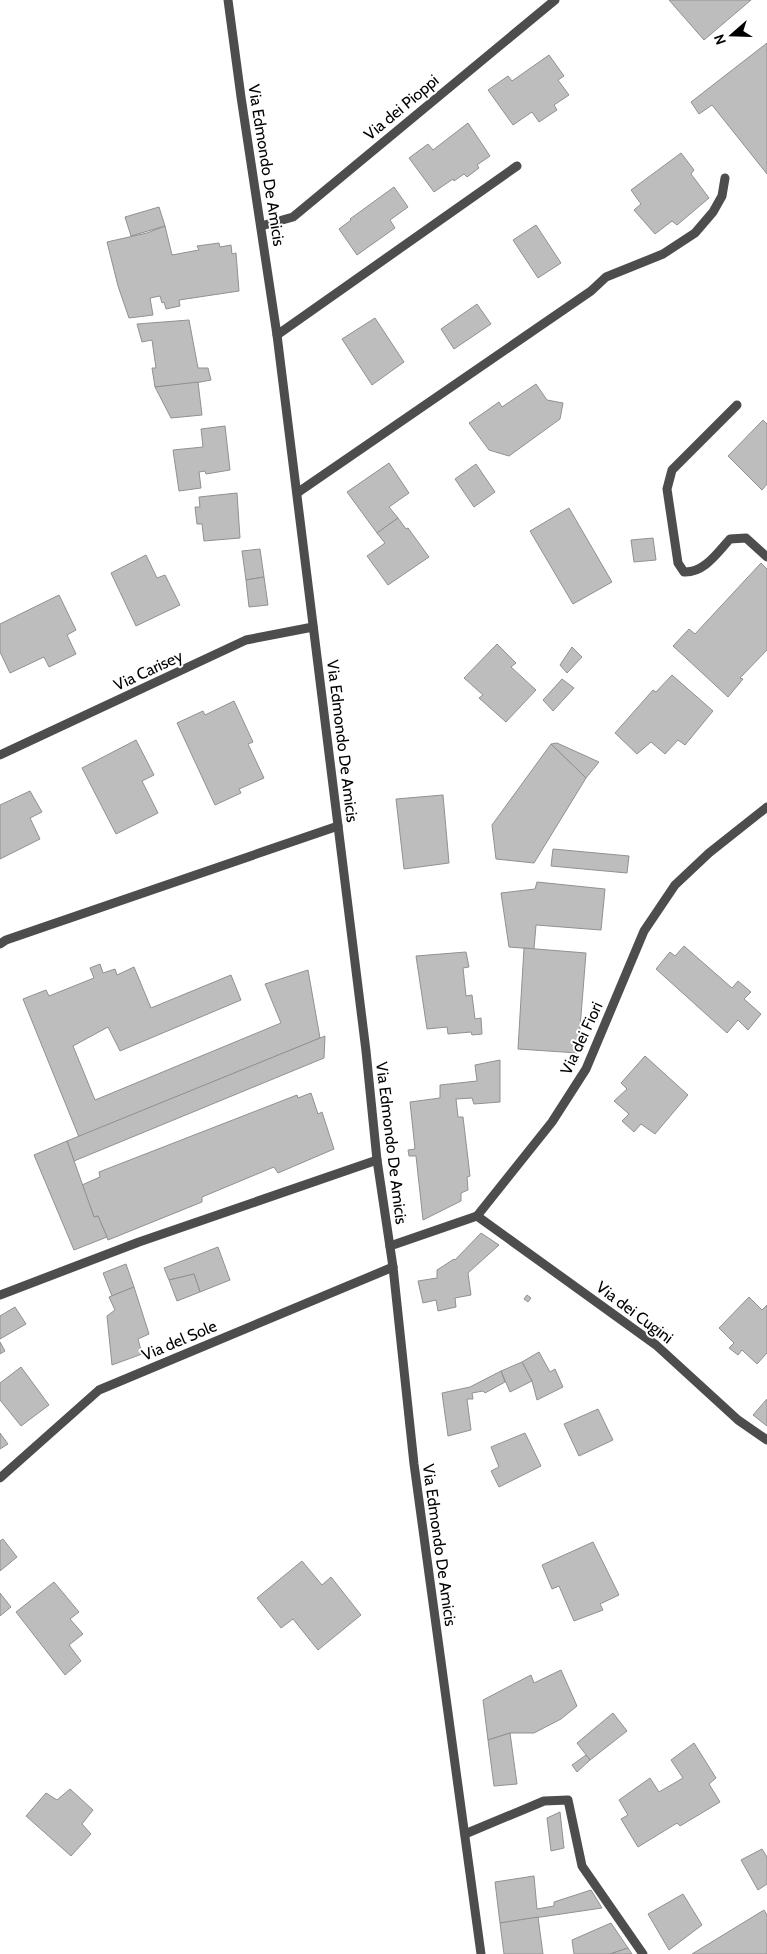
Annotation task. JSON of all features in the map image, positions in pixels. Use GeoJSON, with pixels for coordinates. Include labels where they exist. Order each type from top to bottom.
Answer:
{"type":"FeatureCollection","features":[{"type":"Feature","properties":{"kind":"street","name":"Via Edmondo De Amicis"},"geometry":{"type":"LineString","coordinates":[[228,0],[277,335],[314,626],[377,1160],[393,1267],[414,1464],[481,1954]]}},
{"type":"Feature","properties":{"kind":"street","name":"Via dei Pioppi"},"geometry":{"type":"LineString","coordinates":[[261,226],[293,217],[555,0]]}},
{"type":"Feature","properties":{"kind":"street"},"geometry":{"type":"LineString","coordinates":[[277,335],[517,166]]}},
{"type":"Feature","properties":{"kind":"street"},"geometry":{"type":"LineString","coordinates":[[297,493],[591,291],[606,277],[663,254],[694,234],[713,212],[722,196],[725,178]]}},
{"type":"Feature","properties":{"kind":"street"},"geometry":{"type":"LineString","coordinates":[[737,405],[672,470],[667,489],[678,563],[684,572],[693,572],[704,566],[730,539],[746,538],[767,557]]}},
{"type":"Feature","properties":{"kind":"street","name":"Via Carisey"},"geometry":{"type":"LineString","coordinates":[[0,756],[246,640],[314,626]]}},
{"type":"Feature","properties":{"kind":"street","name":"Via dei Fiori"},"geometry":{"type":"LineString","coordinates":[[477,1216],[552,1122],[586,1069],[644,931],[675,885],[709,853],[767,807]]}},
{"type":"Feature","properties":{"kind":"street"},"geometry":{"type":"LineString","coordinates":[[0,944],[6,940],[338,826]]}},
{"type":"Feature","properties":{"kind":"street"},"geometry":{"type":"LineString","coordinates":[[0,1295],[139,1242],[377,1160]]}},
{"type":"Feature","properties":{"kind":"street"},"geometry":{"type":"LineString","coordinates":[[390,1246],[477,1216]]}},
{"type":"Feature","properties":{"kind":"street","name":"Via dei Cugini"},"geometry":{"type":"LineString","coordinates":[[477,1216],[656,1345],[738,1420],[767,1440]]}},
{"type":"Feature","properties":{"kind":"street","name":"Via del Sole"},"geometry":{"type":"LineString","coordinates":[[0,1478],[99,1390],[393,1267]]}},
{"type":"Feature","properties":{"kind":"street"},"geometry":{"type":"LineString","coordinates":[[465,1834],[544,1801],[568,1800],[582,1866],[643,1954]]}},
{"type":"Feature","properties":{"kind":"building"},"geometry":{"type":"Polygon","coordinates":[[[669,0],[751,0],[704,40],[669,0]]]}},
{"type":"Feature","properties":{"kind":"building"},"geometry":{"type":"Polygon","coordinates":[[[767,43],[767,174],[712,105],[699,114],[691,102],[767,43]]]}},
{"type":"Feature","properties":{"kind":"building"},"geometry":{"type":"Polygon","coordinates":[[[549,55],[564,76],[558,80],[569,95],[554,105],[557,110],[539,122],[532,112],[513,125],[488,90],[508,76],[512,81],[549,55]]]}},
{"type":"Feature","properties":{"kind":"building"},"geometry":{"type":"Polygon","coordinates":[[[468,123],[490,156],[477,165],[479,168],[467,177],[464,174],[454,181],[453,179],[434,192],[409,158],[428,144],[433,150],[468,123]]]}},
{"type":"Feature","properties":{"kind":"building"},"geometry":{"type":"Polygon","coordinates":[[[681,153],[694,170],[691,174],[709,198],[677,225],[672,221],[655,234],[634,210],[641,204],[631,190],[681,153]]]}},
{"type":"Feature","properties":{"kind":"building"},"geometry":{"type":"Polygon","coordinates":[[[394,187],[408,207],[390,220],[395,228],[357,255],[339,229],[394,187]]]}},
{"type":"Feature","properties":{"kind":"building"},"geometry":{"type":"Polygon","coordinates":[[[159,207],[165,226],[131,236],[125,217],[159,207]]]}},
{"type":"Feature","properties":{"kind":"building"},"geometry":{"type":"Polygon","coordinates":[[[536,225],[561,263],[538,278],[513,240],[536,225]]]}},
{"type":"Feature","properties":{"kind":"building"},"geometry":{"type":"Polygon","coordinates":[[[165,226],[172,255],[199,250],[197,246],[219,243],[220,247],[231,245],[232,254],[236,253],[239,291],[179,300],[180,306],[166,309],[160,296],[150,298],[153,315],[129,318],[118,286],[107,242],[147,233],[165,226]]]}},
{"type":"Feature","properties":{"kind":"building"},"geometry":{"type":"Polygon","coordinates":[[[477,304],[491,324],[454,349],[441,329],[477,304]]]}},
{"type":"Feature","properties":{"kind":"building"},"geometry":{"type":"Polygon","coordinates":[[[375,318],[404,362],[372,385],[342,339],[375,318]]]}},
{"type":"Feature","properties":{"kind":"building"},"geometry":{"type":"Polygon","coordinates":[[[189,320],[198,368],[208,368],[211,380],[155,387],[152,368],[156,368],[152,340],[142,342],[137,324],[189,320]]]}},
{"type":"Feature","properties":{"kind":"building"},"geometry":{"type":"Polygon","coordinates":[[[198,382],[202,415],[171,418],[155,387],[198,382]]]}},
{"type":"Feature","properties":{"kind":"building"},"geometry":{"type":"Polygon","coordinates":[[[536,384],[547,400],[563,403],[560,419],[509,456],[489,450],[469,423],[499,402],[502,407],[536,384]]]}},
{"type":"Feature","properties":{"kind":"building"},"geometry":{"type":"Polygon","coordinates":[[[763,420],[767,424],[767,484],[762,490],[728,456],[763,420]]]}},
{"type":"Feature","properties":{"kind":"building"},"geometry":{"type":"Polygon","coordinates":[[[225,426],[230,470],[206,474],[205,471],[199,472],[201,488],[179,491],[173,450],[203,447],[201,429],[225,426]]]}},
{"type":"Feature","properties":{"kind":"building"},"geometry":{"type":"Polygon","coordinates":[[[389,463],[409,493],[389,507],[398,518],[377,533],[347,492],[389,463]]]}},
{"type":"Feature","properties":{"kind":"building"},"geometry":{"type":"Polygon","coordinates":[[[476,464],[495,492],[474,507],[455,479],[476,464]]]}},
{"type":"Feature","properties":{"kind":"building"},"geometry":{"type":"Polygon","coordinates":[[[237,493],[240,538],[204,541],[202,524],[197,524],[195,507],[200,507],[199,497],[237,493]]]}},
{"type":"Feature","properties":{"kind":"building"},"geometry":{"type":"Polygon","coordinates":[[[569,508],[612,582],[573,604],[530,531],[569,508]]]}},
{"type":"Feature","properties":{"kind":"building"},"geometry":{"type":"Polygon","coordinates":[[[398,518],[406,529],[408,528],[429,557],[388,585],[367,556],[385,543],[377,533],[398,518]]]}},
{"type":"Feature","properties":{"kind":"building"},"geometry":{"type":"Polygon","coordinates":[[[653,538],[656,560],[634,562],[631,540],[653,538]]]}},
{"type":"Feature","properties":{"kind":"building"},"geometry":{"type":"Polygon","coordinates":[[[260,549],[264,577],[246,580],[242,551],[260,549]]]}},
{"type":"Feature","properties":{"kind":"building"},"geometry":{"type":"Polygon","coordinates":[[[146,555],[157,578],[165,575],[180,605],[136,626],[111,573],[146,555]]]}},
{"type":"Feature","properties":{"kind":"building"},"geometry":{"type":"Polygon","coordinates":[[[761,563],[767,569],[767,650],[740,678],[743,679],[728,697],[673,646],[689,629],[695,634],[761,563]]]}},
{"type":"Feature","properties":{"kind":"building"},"geometry":{"type":"Polygon","coordinates":[[[264,577],[268,605],[249,607],[246,580],[264,577]]]}},
{"type":"Feature","properties":{"kind":"building"},"geometry":{"type":"Polygon","coordinates":[[[59,595],[76,630],[67,635],[76,654],[49,667],[44,657],[10,673],[0,652],[0,624],[59,595]]]}},
{"type":"Feature","properties":{"kind":"building"},"geometry":{"type":"Polygon","coordinates":[[[497,644],[516,663],[511,667],[536,690],[506,722],[479,698],[483,695],[464,678],[497,644]]]}},
{"type":"Feature","properties":{"kind":"building"},"geometry":{"type":"Polygon","coordinates":[[[572,647],[582,657],[567,673],[560,665],[572,647]]]}},
{"type":"Feature","properties":{"kind":"building"},"geometry":{"type":"Polygon","coordinates":[[[672,675],[713,711],[685,745],[678,740],[665,754],[651,742],[637,754],[615,733],[653,690],[656,692],[672,675]]]}},
{"type":"Feature","properties":{"kind":"building"},"geometry":{"type":"Polygon","coordinates":[[[562,679],[574,688],[553,711],[543,700],[562,679]]]}},
{"type":"Feature","properties":{"kind":"building"},"geometry":{"type":"Polygon","coordinates":[[[234,701],[253,742],[248,744],[264,778],[239,789],[241,793],[215,805],[177,723],[203,711],[205,715],[234,701]]]}},
{"type":"Feature","properties":{"kind":"building"},"geometry":{"type":"Polygon","coordinates":[[[136,740],[154,775],[142,781],[158,813],[116,834],[82,768],[136,740]]]}},
{"type":"Feature","properties":{"kind":"building"},"geometry":{"type":"Polygon","coordinates":[[[557,743],[599,762],[586,778],[551,744],[557,743]]]}},
{"type":"Feature","properties":{"kind":"building"},"geometry":{"type":"Polygon","coordinates":[[[551,744],[586,778],[534,863],[496,859],[492,825],[551,744]]]}},
{"type":"Feature","properties":{"kind":"building"},"geometry":{"type":"Polygon","coordinates":[[[30,791],[42,812],[30,818],[40,839],[0,859],[0,805],[30,791]]]}},
{"type":"Feature","properties":{"kind":"building"},"geometry":{"type":"Polygon","coordinates":[[[443,795],[449,863],[404,869],[396,799],[443,795]]]}},
{"type":"Feature","properties":{"kind":"building"},"geometry":{"type":"Polygon","coordinates":[[[553,849],[629,856],[627,873],[551,866],[553,849]]]}},
{"type":"Feature","properties":{"kind":"building"},"geometry":{"type":"Polygon","coordinates":[[[537,882],[605,889],[601,930],[536,925],[534,949],[509,947],[501,893],[535,889],[537,882]]]}},
{"type":"Feature","properties":{"kind":"building"},"geometry":{"type":"Polygon","coordinates":[[[684,946],[732,988],[738,981],[751,992],[744,999],[761,1014],[748,1030],[738,1020],[727,1033],[656,969],[670,952],[675,956],[684,946]]]}},
{"type":"Feature","properties":{"kind":"building"},"geometry":{"type":"Polygon","coordinates":[[[524,948],[586,953],[578,1053],[518,1049],[524,948]]]}},
{"type":"Feature","properties":{"kind":"building"},"geometry":{"type":"Polygon","coordinates":[[[466,952],[469,967],[463,968],[466,996],[472,995],[475,1019],[481,1018],[482,1034],[472,1035],[471,1032],[448,1034],[447,1027],[427,1029],[416,956],[466,952]]]}},
{"type":"Feature","properties":{"kind":"building"},"geometry":{"type":"Polygon","coordinates":[[[100,964],[103,973],[115,969],[117,975],[134,967],[151,1008],[231,975],[241,1000],[120,1051],[108,1027],[73,1046],[95,1100],[281,1023],[265,984],[308,970],[320,1038],[79,1137],[23,999],[46,990],[49,996],[94,978],[90,968],[100,964]]]}},
{"type":"Feature","properties":{"kind":"building"},"geometry":{"type":"Polygon","coordinates":[[[325,1036],[324,1058],[74,1161],[67,1141],[325,1036]]]}},
{"type":"Feature","properties":{"kind":"building"},"geometry":{"type":"Polygon","coordinates":[[[645,1056],[688,1095],[655,1134],[641,1124],[634,1132],[622,1121],[629,1114],[614,1101],[627,1089],[621,1083],[645,1056]]]}},
{"type":"Feature","properties":{"kind":"building"},"geometry":{"type":"Polygon","coordinates":[[[500,1060],[500,1102],[474,1104],[472,1098],[456,1099],[458,1117],[463,1117],[470,1176],[467,1177],[468,1190],[461,1193],[461,1201],[423,1220],[416,1156],[409,1156],[408,1150],[415,1149],[410,1102],[440,1098],[440,1085],[477,1081],[475,1065],[500,1060]]]}},
{"type":"Feature","properties":{"kind":"building"},"geometry":{"type":"Polygon","coordinates":[[[311,1093],[318,1114],[322,1112],[334,1149],[278,1173],[274,1167],[202,1197],[202,1202],[108,1240],[98,1216],[94,1217],[82,1185],[100,1177],[99,1172],[297,1095],[298,1098],[311,1093]]]}},
{"type":"Feature","properties":{"kind":"building"},"geometry":{"type":"Polygon","coordinates":[[[67,1141],[94,1217],[98,1216],[107,1237],[74,1250],[34,1155],[67,1141]]]}},
{"type":"Feature","properties":{"kind":"building"},"geometry":{"type":"Polygon","coordinates":[[[481,1233],[499,1245],[468,1273],[471,1295],[455,1298],[456,1307],[438,1311],[436,1300],[423,1303],[418,1281],[437,1278],[437,1270],[455,1260],[481,1233]]]}},
{"type":"Feature","properties":{"kind":"building"},"geometry":{"type":"Polygon","coordinates":[[[218,1247],[230,1280],[200,1292],[194,1274],[169,1280],[164,1268],[218,1247]]]}},
{"type":"Feature","properties":{"kind":"building"},"geometry":{"type":"Polygon","coordinates":[[[126,1264],[134,1287],[112,1296],[103,1273],[126,1264]]]}},
{"type":"Feature","properties":{"kind":"building"},"geometry":{"type":"Polygon","coordinates":[[[194,1274],[200,1292],[177,1301],[169,1280],[194,1274]]]}},
{"type":"Feature","properties":{"kind":"building"},"geometry":{"type":"Polygon","coordinates":[[[134,1287],[149,1334],[138,1339],[142,1354],[112,1365],[107,1316],[115,1310],[109,1297],[134,1287]]]}},
{"type":"Feature","properties":{"kind":"building"},"geometry":{"type":"Polygon","coordinates":[[[527,1295],[531,1298],[528,1302],[524,1299],[527,1295]]]}},
{"type":"Feature","properties":{"kind":"building"},"geometry":{"type":"Polygon","coordinates":[[[749,1297],[762,1310],[767,1305],[767,1353],[757,1364],[742,1350],[738,1355],[729,1348],[734,1343],[719,1328],[749,1297]]]}},
{"type":"Feature","properties":{"kind":"building"},"geometry":{"type":"Polygon","coordinates":[[[15,1307],[26,1324],[0,1339],[0,1316],[15,1307]]]}},
{"type":"Feature","properties":{"kind":"building"},"geometry":{"type":"Polygon","coordinates":[[[0,1342],[5,1351],[0,1354],[0,1342]]]}},
{"type":"Feature","properties":{"kind":"building"},"geometry":{"type":"Polygon","coordinates":[[[539,1352],[550,1372],[555,1369],[563,1387],[537,1400],[532,1381],[522,1362],[539,1352]]]}},
{"type":"Feature","properties":{"kind":"building"},"geometry":{"type":"Polygon","coordinates":[[[522,1362],[532,1381],[510,1392],[501,1371],[522,1362]]]}},
{"type":"Feature","properties":{"kind":"building"},"geometry":{"type":"Polygon","coordinates":[[[21,1367],[49,1405],[21,1426],[0,1400],[0,1383],[21,1367]]]}},
{"type":"Feature","properties":{"kind":"building"},"geometry":{"type":"Polygon","coordinates":[[[501,1371],[505,1382],[485,1393],[483,1391],[472,1393],[473,1399],[467,1399],[471,1430],[448,1436],[442,1393],[470,1387],[501,1371]]]}},
{"type":"Feature","properties":{"kind":"building"},"geometry":{"type":"Polygon","coordinates":[[[767,1399],[767,1426],[753,1415],[767,1399]]]}},
{"type":"Feature","properties":{"kind":"building"},"geometry":{"type":"Polygon","coordinates":[[[598,1409],[613,1440],[579,1456],[564,1424],[598,1409]]]}},
{"type":"Feature","properties":{"kind":"building"},"geometry":{"type":"Polygon","coordinates":[[[0,1433],[8,1444],[0,1449],[0,1433]]]}},
{"type":"Feature","properties":{"kind":"building"},"geometry":{"type":"Polygon","coordinates":[[[525,1433],[541,1466],[499,1487],[491,1471],[499,1467],[491,1447],[525,1433]]]}},
{"type":"Feature","properties":{"kind":"building"},"geometry":{"type":"Polygon","coordinates":[[[3,1539],[17,1557],[0,1571],[0,1541],[3,1539]]]}},
{"type":"Feature","properties":{"kind":"building"},"geometry":{"type":"Polygon","coordinates":[[[593,1542],[619,1595],[600,1604],[603,1610],[574,1621],[559,1586],[552,1589],[542,1565],[593,1542]]]}},
{"type":"Feature","properties":{"kind":"building"},"geometry":{"type":"Polygon","coordinates":[[[302,1561],[322,1585],[331,1577],[361,1615],[318,1650],[293,1619],[281,1628],[257,1598],[302,1561]]]}},
{"type":"Feature","properties":{"kind":"building"},"geometry":{"type":"Polygon","coordinates":[[[54,1582],[79,1612],[70,1619],[83,1634],[69,1645],[81,1661],[65,1675],[16,1612],[54,1582]]]}},
{"type":"Feature","properties":{"kind":"building"},"geometry":{"type":"Polygon","coordinates":[[[0,1593],[11,1607],[0,1616],[0,1593]]]}},
{"type":"Feature","properties":{"kind":"building"},"geometry":{"type":"Polygon","coordinates":[[[561,1670],[577,1706],[561,1719],[534,1733],[510,1733],[488,1740],[483,1700],[531,1675],[534,1683],[561,1670]]]}},
{"type":"Feature","properties":{"kind":"building"},"geometry":{"type":"Polygon","coordinates":[[[613,1713],[627,1731],[590,1760],[577,1743],[613,1713]]]}},
{"type":"Feature","properties":{"kind":"building"},"geometry":{"type":"Polygon","coordinates":[[[510,1733],[517,1784],[494,1786],[488,1740],[510,1733]]]}},
{"type":"Feature","properties":{"kind":"building"},"geometry":{"type":"Polygon","coordinates":[[[694,1743],[716,1778],[709,1784],[720,1802],[680,1826],[677,1823],[638,1847],[621,1819],[628,1815],[619,1800],[650,1778],[659,1792],[683,1778],[671,1760],[694,1743]]]}},
{"type":"Feature","properties":{"kind":"building"},"geometry":{"type":"Polygon","coordinates":[[[586,1755],[590,1760],[577,1772],[572,1765],[586,1755]]]}},
{"type":"Feature","properties":{"kind":"building"},"geometry":{"type":"Polygon","coordinates":[[[70,1789],[93,1810],[82,1824],[91,1834],[71,1856],[26,1816],[46,1793],[57,1800],[70,1789]]]}},
{"type":"Feature","properties":{"kind":"building"},"geometry":{"type":"Polygon","coordinates":[[[560,1812],[564,1848],[551,1851],[547,1818],[560,1812]]]}},
{"type":"Feature","properties":{"kind":"building"},"geometry":{"type":"Polygon","coordinates":[[[762,1849],[767,1857],[767,1884],[758,1890],[741,1860],[762,1849]]]}},
{"type":"Feature","properties":{"kind":"building"},"geometry":{"type":"Polygon","coordinates":[[[534,1876],[537,1909],[554,1906],[554,1902],[591,1890],[602,1908],[500,1923],[495,1882],[534,1876]]]}},
{"type":"Feature","properties":{"kind":"building"},"geometry":{"type":"Polygon","coordinates":[[[683,1894],[702,1925],[669,1950],[648,1914],[683,1894]]]}},
{"type":"Feature","properties":{"kind":"building"},"geometry":{"type":"Polygon","coordinates":[[[764,1910],[767,1915],[767,1954],[692,1954],[764,1910]]]}},
{"type":"Feature","properties":{"kind":"building"},"geometry":{"type":"Polygon","coordinates":[[[538,1917],[543,1954],[504,1954],[500,1923],[538,1917]]]}},
{"type":"Feature","properties":{"kind":"building"},"geometry":{"type":"Polygon","coordinates":[[[611,1923],[628,1948],[610,1954],[574,1954],[572,1940],[611,1923]]]}},
{"type":"Feature","properties":{"kind":"building"},"geometry":{"type":"Polygon","coordinates":[[[628,1948],[632,1954],[610,1954],[628,1948]]]}}]}
